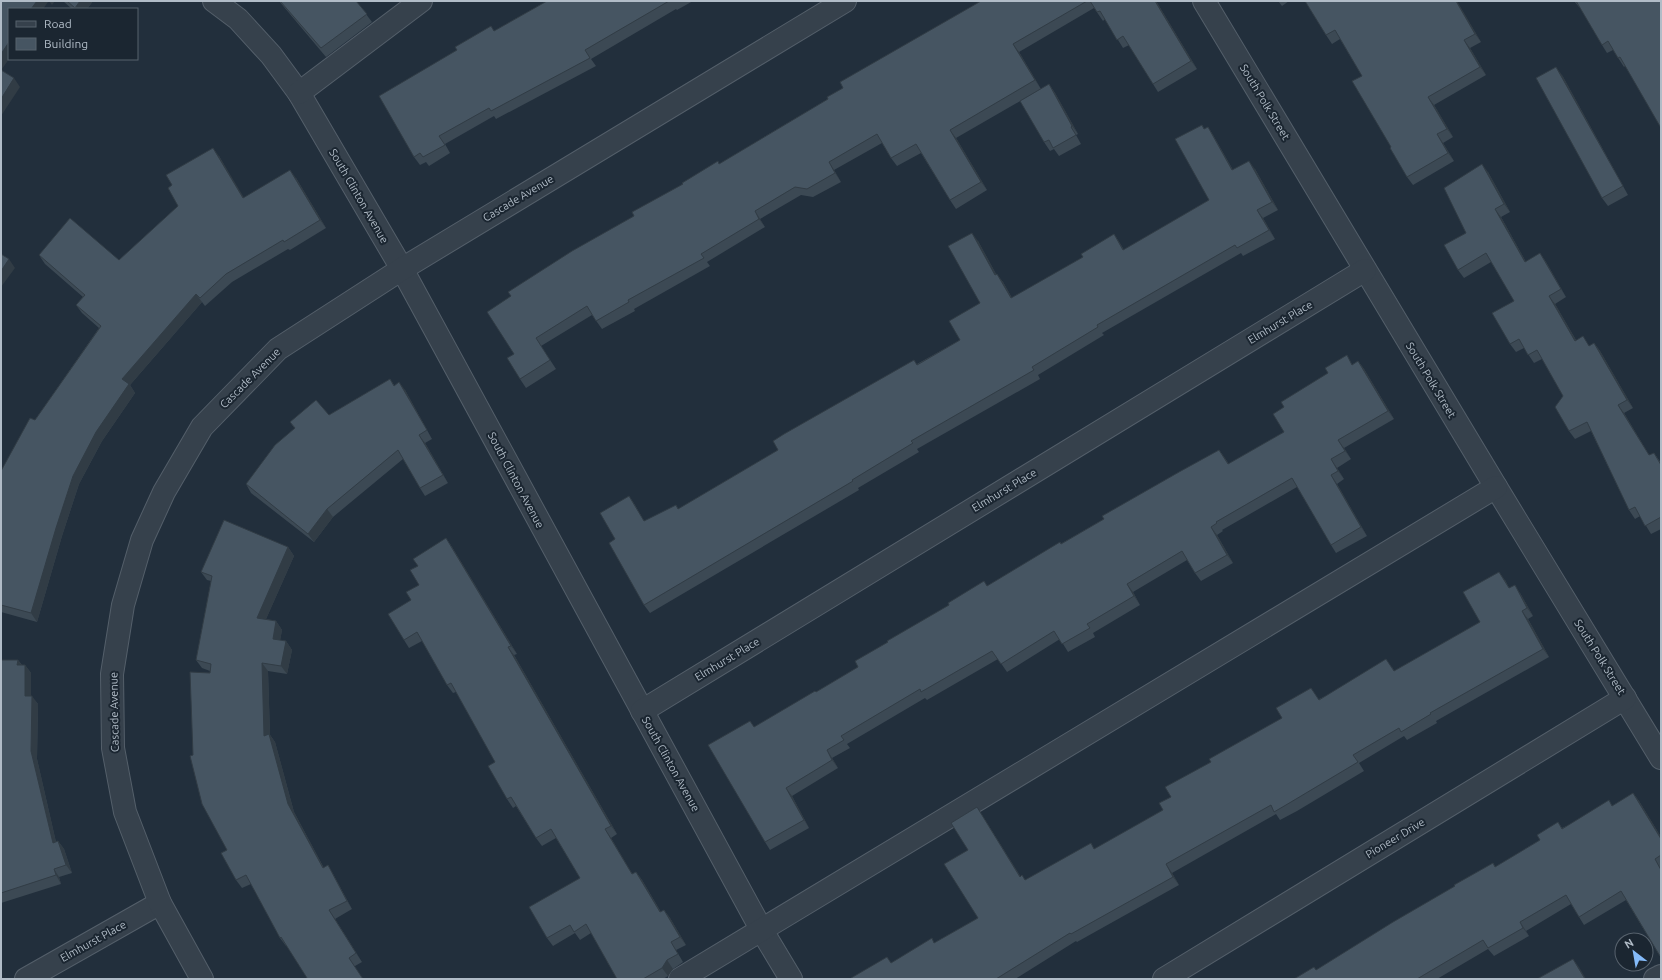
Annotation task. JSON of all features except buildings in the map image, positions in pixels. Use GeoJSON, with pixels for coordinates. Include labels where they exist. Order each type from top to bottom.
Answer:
{"type":"FeatureCollection","features":[{"type":"Feature","properties":{"kind":"street","name":"South Clinton Avenue"},"geometry":{"type":"LineString","coordinates":[[214,1],[238,19],[271,55],[299,93],[402,269],[761,929],[791,979]]}},
{"type":"Feature","properties":{"kind":"street"},"geometry":{"type":"LineString","coordinates":[[299,93],[421,1]]}},
{"type":"Feature","properties":{"kind":"street","name":"Cascade Avenue"},"geometry":{"type":"LineString","coordinates":[[202,979],[160,903],[126,812],[113,748],[112,674],[123,605],[142,540],[164,492],[202,427],[278,349],[402,269],[845,1]]}},
{"type":"Feature","properties":{"kind":"street","name":"South Polk Street"},"geometry":{"type":"LineString","coordinates":[[1204,1],[1661,758]]}},
{"type":"Feature","properties":{"kind":"street","name":"Elmhurst Place"},"geometry":{"type":"LineString","coordinates":[[642,711],[1365,270]]}},
{"type":"Feature","properties":{"kind":"street"},"geometry":{"type":"LineString","coordinates":[[680,979],[1496,487]]}},
{"type":"Feature","properties":{"kind":"street","name":"Pioneer Drive"},"geometry":{"type":"LineString","coordinates":[[1164,979],[1625,698]]}},
{"type":"Feature","properties":{"kind":"street","name":"Elmhurst Place"},"geometry":{"type":"LineString","coordinates":[[26,979],[160,903]]}},
{"type":"Feature","properties":{"kind":"street"},"geometry":{"type":"LineString","coordinates":[[1655,979],[1661,976]]}}]}
